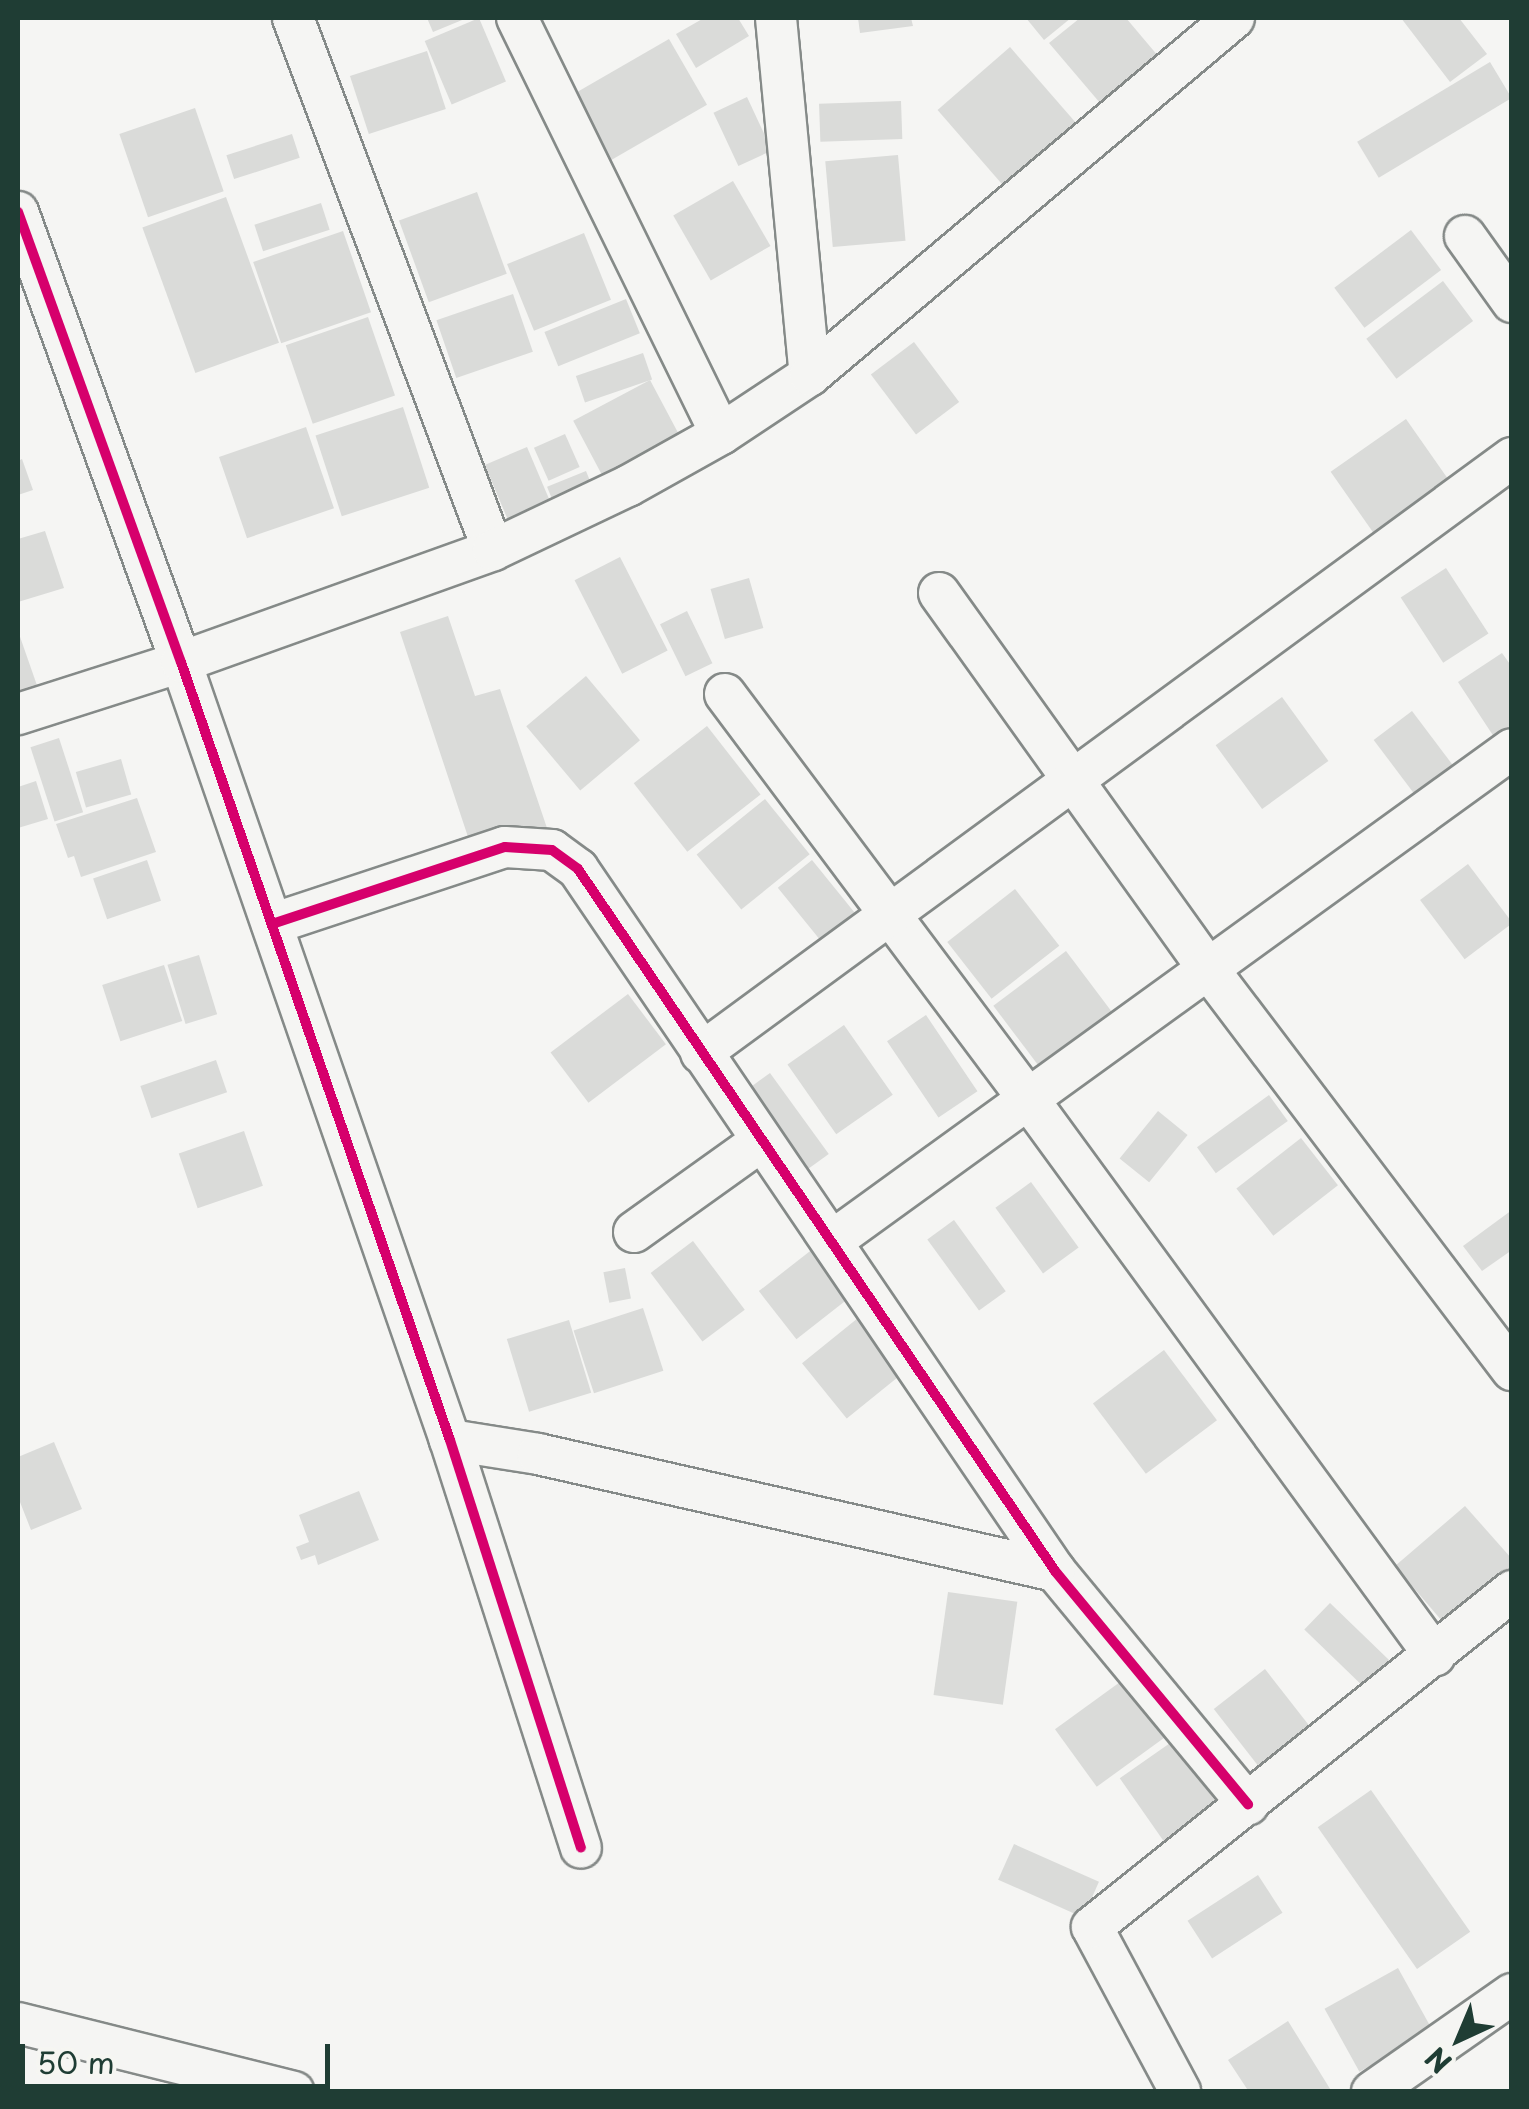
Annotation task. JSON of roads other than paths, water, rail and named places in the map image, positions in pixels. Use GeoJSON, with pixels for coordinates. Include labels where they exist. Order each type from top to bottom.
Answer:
{"type":"FeatureCollection","features":[{"type":"Feature","properties":{"kind":"street"},"geometry":{"type":"LineString","coordinates":[[292,18],[493,550]]}},
{"type":"Feature","properties":{"kind":"street"},"geometry":{"type":"LineString","coordinates":[[517,18],[721,434]]}},
{"type":"Feature","properties":{"kind":"street"},"geometry":{"type":"LineString","coordinates":[[776,18],[810,375]]}},
{"type":"Feature","properties":{"kind":"street"},"geometry":{"type":"LineString","coordinates":[[18,714],[181,662],[493,550],[628,486],[721,434],[810,375],[1234,18]]}},
{"type":"Feature","properties":{"kind":"street"},"geometry":{"type":"LineString","coordinates":[[18,212],[181,662],[450,1440],[581,1847]]}},
{"type":"Feature","properties":{"kind":"street"},"geometry":{"type":"LineString","coordinates":[[1466,236],[1512,302]]}},
{"type":"Feature","properties":{"kind":"street"},"geometry":{"type":"LineString","coordinates":[[701,1053],[893,916],[1512,458]]}},
{"type":"Feature","properties":{"kind":"street"},"geometry":{"type":"LineString","coordinates":[[939,593],[1209,970],[1512,1370]]}},
{"type":"Feature","properties":{"kind":"street"},"geometry":{"type":"LineString","coordinates":[[725,694],[1029,1100],[1435,1656]]}},
{"type":"Feature","properties":{"kind":"street"},"geometry":{"type":"LineString","coordinates":[[832,1241],[1512,748]]}},
{"type":"Feature","properties":{"kind":"street"},"geometry":{"type":"LineString","coordinates":[[272,924],[505,847],[552,850],[578,869],[1055,1572],[1248,1804]]}},
{"type":"Feature","properties":{"kind":"street"},"geometry":{"type":"LineString","coordinates":[[634,1232],[761,1141]]}},
{"type":"Feature","properties":{"kind":"street"},"geometry":{"type":"LineString","coordinates":[[450,1440],[538,1454],[1055,1572]]}},
{"type":"Feature","properties":{"kind":"street"},"geometry":{"type":"LineString","coordinates":[[1180,2091],[1092,1926],[1512,1591]]}},
{"type":"Feature","properties":{"kind":"street"},"geometry":{"type":"LineString","coordinates":[[1372,2092],[1512,1994]]}},
{"type":"Feature","properties":{"kind":"street"},"geometry":{"type":"LineString","coordinates":[[18,2023],[294,2092]]}}]}
